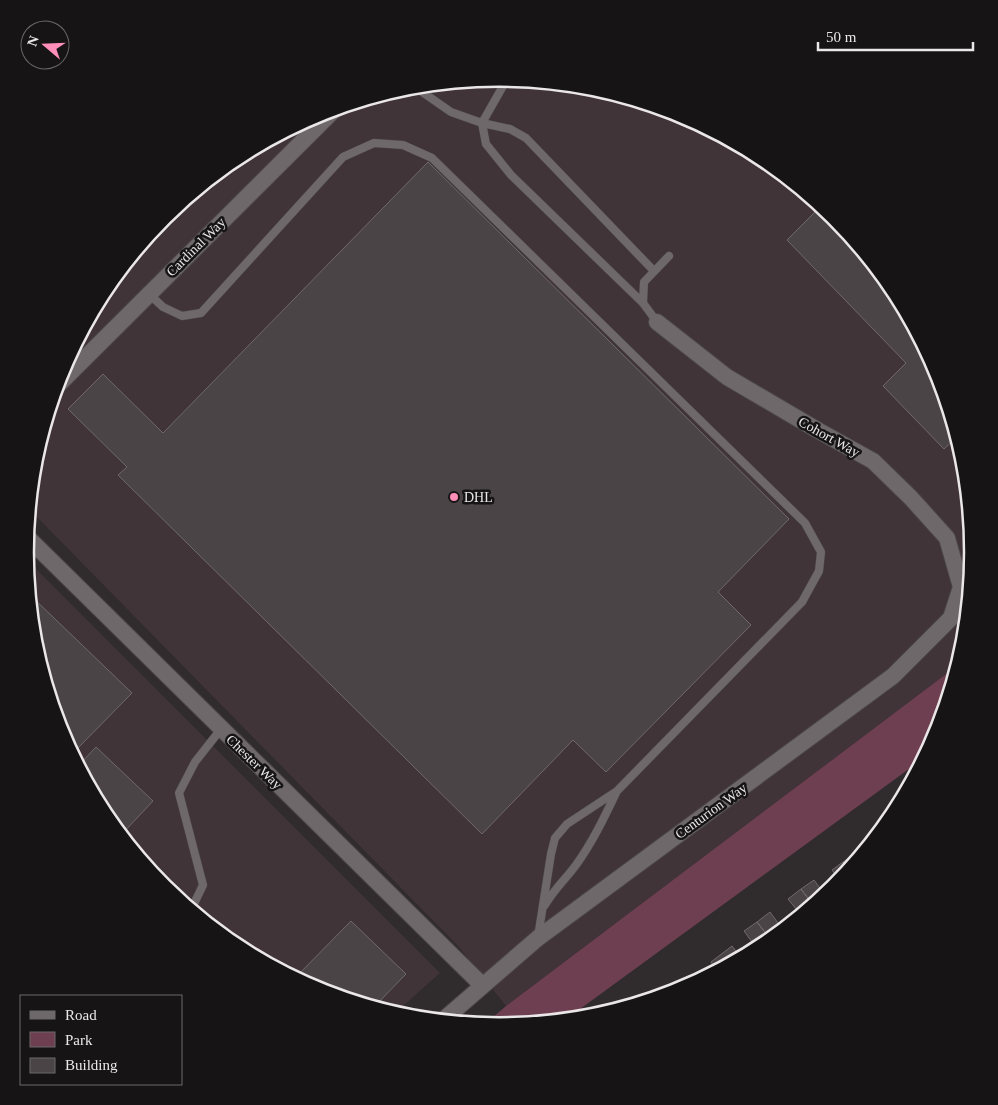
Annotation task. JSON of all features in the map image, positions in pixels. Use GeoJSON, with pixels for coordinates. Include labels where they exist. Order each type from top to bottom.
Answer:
{"type":"FeatureCollection","features":[{"type":"Feature","properties":{"kind":"street","name":"Cardinal Way"},"geometry":{"type":"LineString","coordinates":[[69,374],[321,123]]}},
{"type":"Feature","properties":{"kind":"street","name":"Cohort Way"},"geometry":{"type":"LineString","coordinates":[[657,322],[727,377],[819,432],[873,461],[911,498],[947,538],[963,579]]}},
{"type":"Feature","properties":{"kind":"street","name":"Chester Way"},"geometry":{"type":"LineString","coordinates":[[34,545],[482,985]]}},
{"type":"Feature","properties":{"kind":"street","name":"Centurion Way"},"geometry":{"type":"LineString","coordinates":[[449,1015],[538,938],[893,676],[950,618],[962,594]]}},
{"type":"Feature","properties":{"kind":"lane"},"geometry":{"type":"LineString","coordinates":[[502,87],[482,123],[486,144],[511,176],[642,303],[657,322]]}},
{"type":"Feature","properties":{"kind":"lane"},"geometry":{"type":"LineString","coordinates":[[424,93],[451,112],[482,123],[510,129],[526,138],[654,270]]}},
{"type":"Feature","properties":{"kind":"lane"},"geometry":{"type":"LineString","coordinates":[[149,294],[164,307],[182,316],[201,312],[343,158],[374,143],[403,145],[432,158],[804,523],[821,552],[819,571],[802,602],[617,791],[568,824],[555,838],[538,938]]}},
{"type":"Feature","properties":{"kind":"lane"},"geometry":{"type":"LineString","coordinates":[[642,303],[644,282],[669,256]]}},
{"type":"Feature","properties":{"kind":"lane"},"geometry":{"type":"LineString","coordinates":[[194,904],[204,885],[180,793],[194,762],[221,729]]}},
{"type":"Feature","properties":{"kind":"lane"},"geometry":{"type":"LineString","coordinates":[[542,912],[553,891],[575,866],[593,839],[617,791]]}},
{"type":"Feature","properties":{"kind":"shaded area"},"geometry":{"type":"Polygon","coordinates":[[[499,87],[560,91],[590,96],[649,112],[705,135],[732,150],[782,183],[806,203],[849,246],[868,269],[902,320],[916,347],[940,403],[948,432],[960,492],[963,522],[964,553],[960,613],[948,672],[506,1006],[459,947],[36,516],[38,492],[43,462],[58,403],[69,374],[96,320],[112,294],[149,246],[192,203],[216,183],[266,150],[293,135],[349,112],[379,103],[438,91],[469,88],[499,87]]]}},
{"type":"Feature","properties":{"kind":"shaded area"},"geometry":{"type":"Polygon","coordinates":[[[34,567],[440,973],[401,1007],[349,993],[293,970],[266,955],[216,922],[170,881],[149,859],[112,811],[96,785],[69,731],[58,702],[43,643],[38,613],[34,567]]]}},
{"type":"Feature","properties":{"kind":"green space"},"geometry":{"type":"Polygon","coordinates":[[[948,672],[929,731],[911,767],[577,1011],[529,1017],[492,1018],[948,672]]]}},
{"type":"Feature","properties":{"kind":"building","name":"DHL"},"geometry":{"type":"Polygon","coordinates":[[[428,162],[789,519],[718,592],[751,625],[606,772],[573,740],[482,834],[118,475],[127,467],[68,409],[103,374],[163,433],[428,162]]]}},
{"type":"Feature","properties":{"kind":"building"},"geometry":{"type":"Polygon","coordinates":[[[815,212],[849,246],[868,269],[902,320],[929,374],[940,403],[951,443],[944,449],[883,386],[906,363],[787,240],[815,212]]]}},
{"type":"Feature","properties":{"kind":"building"},"geometry":{"type":"Polygon","coordinates":[[[37,602],[132,693],[78,748],[58,702],[43,643],[37,602]]]}},
{"type":"Feature","properties":{"kind":"building"},"geometry":{"type":"Polygon","coordinates":[[[96,747],[153,801],[126,830],[96,785],[83,760],[96,747]]]}},
{"type":"Feature","properties":{"kind":"building"},"geometry":{"type":"Polygon","coordinates":[[[843,862],[844,864],[835,874],[832,870],[843,862]]]}},
{"type":"Feature","properties":{"kind":"building"},"geometry":{"type":"Polygon","coordinates":[[[814,880],[820,888],[809,899],[801,889],[814,880]]]}},
{"type":"Feature","properties":{"kind":"building"},"geometry":{"type":"Polygon","coordinates":[[[801,889],[809,899],[797,910],[788,899],[801,889]]]}},
{"type":"Feature","properties":{"kind":"building"},"geometry":{"type":"Polygon","coordinates":[[[770,912],[779,924],[766,933],[757,922],[770,912]]]}},
{"type":"Feature","properties":{"kind":"building"},"geometry":{"type":"Polygon","coordinates":[[[351,921],[406,974],[379,1002],[349,993],[300,973],[351,921]]]}},
{"type":"Feature","properties":{"kind":"building"},"geometry":{"type":"Polygon","coordinates":[[[757,922],[766,933],[752,942],[744,931],[757,922]]]}},
{"type":"Feature","properties":{"kind":"building"},"geometry":{"type":"Polygon","coordinates":[[[732,946],[737,952],[713,965],[711,962],[732,946]]]}},
{"type":"Feature","properties":{"kind":"place","name":"DHL"},"geometry":{"type":"Point","coordinates":[454,497]}}]}
